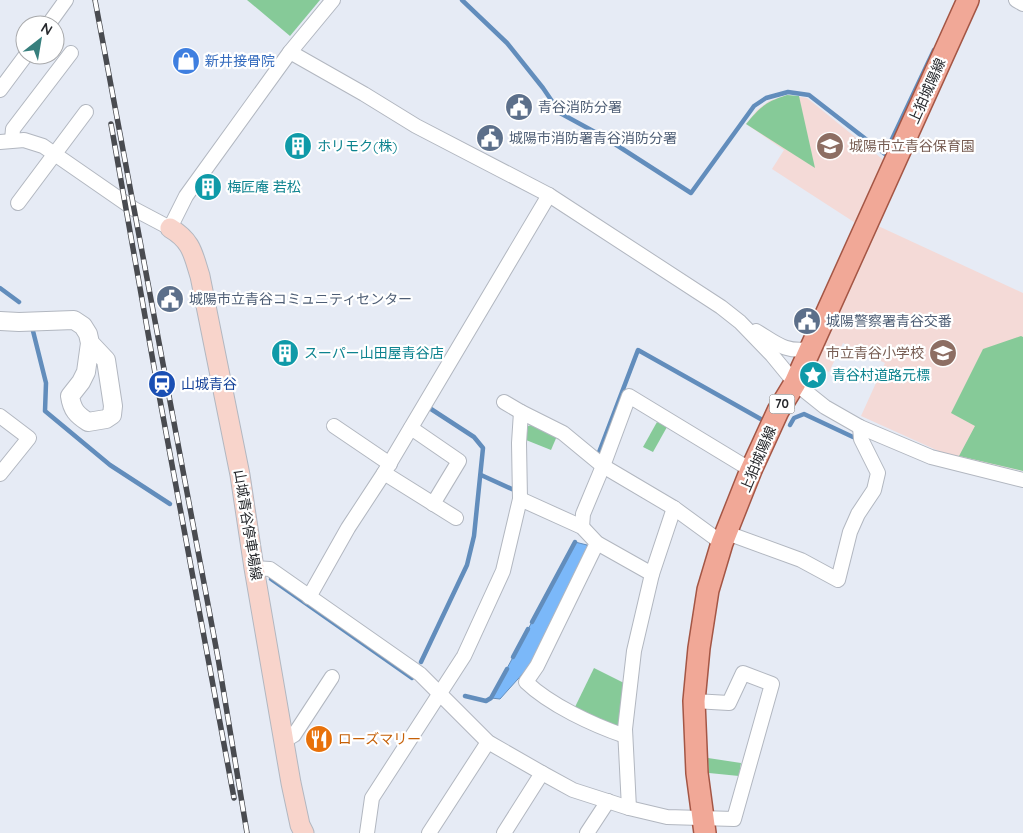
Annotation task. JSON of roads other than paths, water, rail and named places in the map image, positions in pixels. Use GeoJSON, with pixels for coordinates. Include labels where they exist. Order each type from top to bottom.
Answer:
{"type":"FeatureCollection","features":[{"type":"Feature","properties":{"kind":"main road","name":"上狛城陽線"},"geometry":{"type":"LineString","coordinates":[[704,826],[697,773],[694,701],[699,648],[708,590],[725,538],[751,470],[778,411],[810,349],[968,0]]}},
{"type":"Feature","properties":{"kind":"main road","name":"山城青谷停車場線"},"geometry":{"type":"LineString","coordinates":[[170,228],[181,234],[190,247],[200,276],[240,475],[291,783],[300,825],[304,833]]}},
{"type":"Feature","properties":{"kind":"street"},"geometry":{"type":"LineString","coordinates":[[55,15],[66,0]]}},
{"type":"Feature","properties":{"kind":"street"},"geometry":{"type":"LineString","coordinates":[[6,141],[24,140],[34,142],[134,209],[170,228],[186,196],[290,52],[333,0]]}},
{"type":"Feature","properties":{"kind":"street"},"geometry":{"type":"LineString","coordinates":[[1016,0],[1023,4]]}},
{"type":"Feature","properties":{"kind":"street"},"geometry":{"type":"LineString","coordinates":[[290,52],[416,126],[549,195],[721,307],[740,322],[772,354],[794,383],[825,407],[860,427],[930,457],[1023,480]]}},
{"type":"Feature","properties":{"kind":"street"},"geometry":{"type":"LineString","coordinates":[[6,141],[71,53]]}},
{"type":"Feature","properties":{"kind":"street"},"geometry":{"type":"LineString","coordinates":[[0,90],[19,65]]}},
{"type":"Feature","properties":{"kind":"street"},"geometry":{"type":"LineString","coordinates":[[18,203],[86,112]]}},
{"type":"Feature","properties":{"kind":"street"},"geometry":{"type":"LineString","coordinates":[[309,597],[348,528],[387,469],[549,195]]}},
{"type":"Feature","properties":{"kind":"street"},"geometry":{"type":"LineString","coordinates":[[0,320],[19,322],[74,320],[83,326],[88,334],[90,343]]}},
{"type":"Feature","properties":{"kind":"street"},"geometry":{"type":"LineString","coordinates":[[740,322],[786,349],[797,351],[810,349]]}},
{"type":"Feature","properties":{"kind":"street"},"geometry":{"type":"LineString","coordinates":[[582,527],[583,514],[629,396],[751,470]]}},
{"type":"Feature","properties":{"kind":"street"},"geometry":{"type":"LineString","coordinates":[[504,402],[563,434],[603,466],[725,538],[801,560],[838,580],[850,532],[858,514],[874,490],[878,473],[862,439],[860,427]]}},
{"type":"Feature","properties":{"kind":"street"},"geometry":{"type":"LineString","coordinates":[[367,833],[372,798],[464,656],[503,571],[520,499],[518,442],[522,412]]}},
{"type":"Feature","properties":{"kind":"street"},"geometry":{"type":"LineString","coordinates":[[0,416],[30,438],[0,474]]}},
{"type":"Feature","properties":{"kind":"street"},"geometry":{"type":"LineString","coordinates":[[334,426],[433,504],[456,518]]}},
{"type":"Feature","properties":{"kind":"street"},"geometry":{"type":"LineString","coordinates":[[411,428],[459,460],[433,504]]}},
{"type":"Feature","properties":{"kind":"street"},"geometry":{"type":"LineString","coordinates":[[520,499],[582,527],[597,543],[652,574]]}},
{"type":"Feature","properties":{"kind":"street"},"geometry":{"type":"LineString","coordinates":[[629,808],[625,736],[634,651],[652,574],[674,508]]}},
{"type":"Feature","properties":{"kind":"street"},"geometry":{"type":"LineString","coordinates":[[597,543],[538,666],[526,682],[539,695],[604,728],[625,736]]}},
{"type":"Feature","properties":{"kind":"street"},"geometry":{"type":"LineString","coordinates":[[254,568],[270,568],[420,674],[488,742],[542,773],[573,790],[629,808],[704,826],[734,819],[772,684],[743,673],[729,702],[694,701]]}},
{"type":"Feature","properties":{"kind":"street"},"geometry":{"type":"LineString","coordinates":[[284,741],[294,735],[332,677]]}},
{"type":"Feature","properties":{"kind":"street"},"geometry":{"type":"LineString","coordinates":[[429,833],[488,742]]}},
{"type":"Feature","properties":{"kind":"street"},"geometry":{"type":"LineString","coordinates":[[504,833],[542,773]]}},
{"type":"Feature","properties":{"kind":"street"},"geometry":{"type":"LineString","coordinates":[[587,833],[608,801]]}},
{"type":"Feature","properties":{"kind":"water"},"geometry":{"type":"Polygon","coordinates":[[[575,542],[587,545],[589,551],[535,660],[500,699],[491,698],[575,542]]]}},
{"type":"Feature","properties":{"kind":"waterway"},"geometry":{"type":"LineString","coordinates":[[462,0],[507,43],[543,88],[560,113],[604,137],[691,193],[754,106],[766,98],[788,92],[809,95],[885,154],[934,50]]}},
{"type":"Feature","properties":{"kind":"waterway"},"geometry":{"type":"LineString","coordinates":[[0,288],[19,302]]}},
{"type":"Feature","properties":{"kind":"waterway"},"geometry":{"type":"LineString","coordinates":[[33,331],[46,383],[45,411],[110,465],[170,504]]}},
{"type":"Feature","properties":{"kind":"waterway"},"geometry":{"type":"LineString","coordinates":[[598,455],[638,350],[766,422]]}},
{"type":"Feature","properties":{"kind":"waterway"},"geometry":{"type":"LineString","coordinates":[[421,662],[467,565],[474,536],[483,448],[474,437],[431,409]]}},
{"type":"Feature","properties":{"kind":"waterway"},"geometry":{"type":"LineString","coordinates":[[790,425],[794,418],[804,414],[853,437]]}},
{"type":"Feature","properties":{"kind":"waterway"},"geometry":{"type":"LineString","coordinates":[[481,475],[514,490]]}},
{"type":"Feature","properties":{"kind":"waterway"},"geometry":{"type":"LineString","coordinates":[[532,622],[575,542]]}},
{"type":"Feature","properties":{"kind":"waterway"},"geometry":{"type":"LineString","coordinates":[[271,579],[412,678]]}},
{"type":"Feature","properties":{"kind":"waterway"},"geometry":{"type":"LineString","coordinates":[[513,657],[528,629]]}},
{"type":"Feature","properties":{"kind":"waterway"},"geometry":{"type":"LineString","coordinates":[[465,696],[486,701],[491,698],[507,669]]}},
{"type":"Feature","properties":{"kind":"railway"},"geometry":{"type":"LineString","coordinates":[[95,0],[218,658],[247,833]]}},
{"type":"Feature","properties":{"kind":"railway"},"geometry":{"type":"LineString","coordinates":[[111,124],[234,798]]}},
{"type":"Feature","properties":{"kind":"place","name":"新井接骨院"},"geometry":{"type":"Point","coordinates":[186,61]}},
{"type":"Feature","properties":{"kind":"place","name":"青谷消防分署"},"geometry":{"type":"Point","coordinates":[519,107]}},
{"type":"Feature","properties":{"kind":"place","name":"城陽市消防署青谷消防分署"},"geometry":{"type":"Point","coordinates":[490,138]}},
{"type":"Feature","properties":{"kind":"place","name":"ホリモク(株)"},"geometry":{"type":"Point","coordinates":[298,146]}},
{"type":"Feature","properties":{"kind":"place","name":"城陽市立青谷保育園"},"geometry":{"type":"Point","coordinates":[830,146]}},
{"type":"Feature","properties":{"kind":"place","name":"梅匠庵 若松"},"geometry":{"type":"Point","coordinates":[208,187]}},
{"type":"Feature","properties":{"kind":"place","name":"城陽市立青谷コミュニティセンター"},"geometry":{"type":"Point","coordinates":[170,299]}},
{"type":"Feature","properties":{"kind":"place","name":"城陽警察署青谷交番"},"geometry":{"type":"Point","coordinates":[807,321]}},
{"type":"Feature","properties":{"kind":"place","name":"スーパー山田屋青谷店"},"geometry":{"type":"Point","coordinates":[285,353]}},
{"type":"Feature","properties":{"kind":"place","name":"市立青谷小学校"},"geometry":{"type":"Point","coordinates":[943,353]}},
{"type":"Feature","properties":{"kind":"place","name":"青谷村道路元標"},"geometry":{"type":"Point","coordinates":[813,375]}},
{"type":"Feature","properties":{"kind":"place","name":"山城青谷"},"geometry":{"type":"Point","coordinates":[162,384]}},
{"type":"Feature","properties":{"kind":"place","name":"ローズマリー"},"geometry":{"type":"Point","coordinates":[319,739]}}]}
